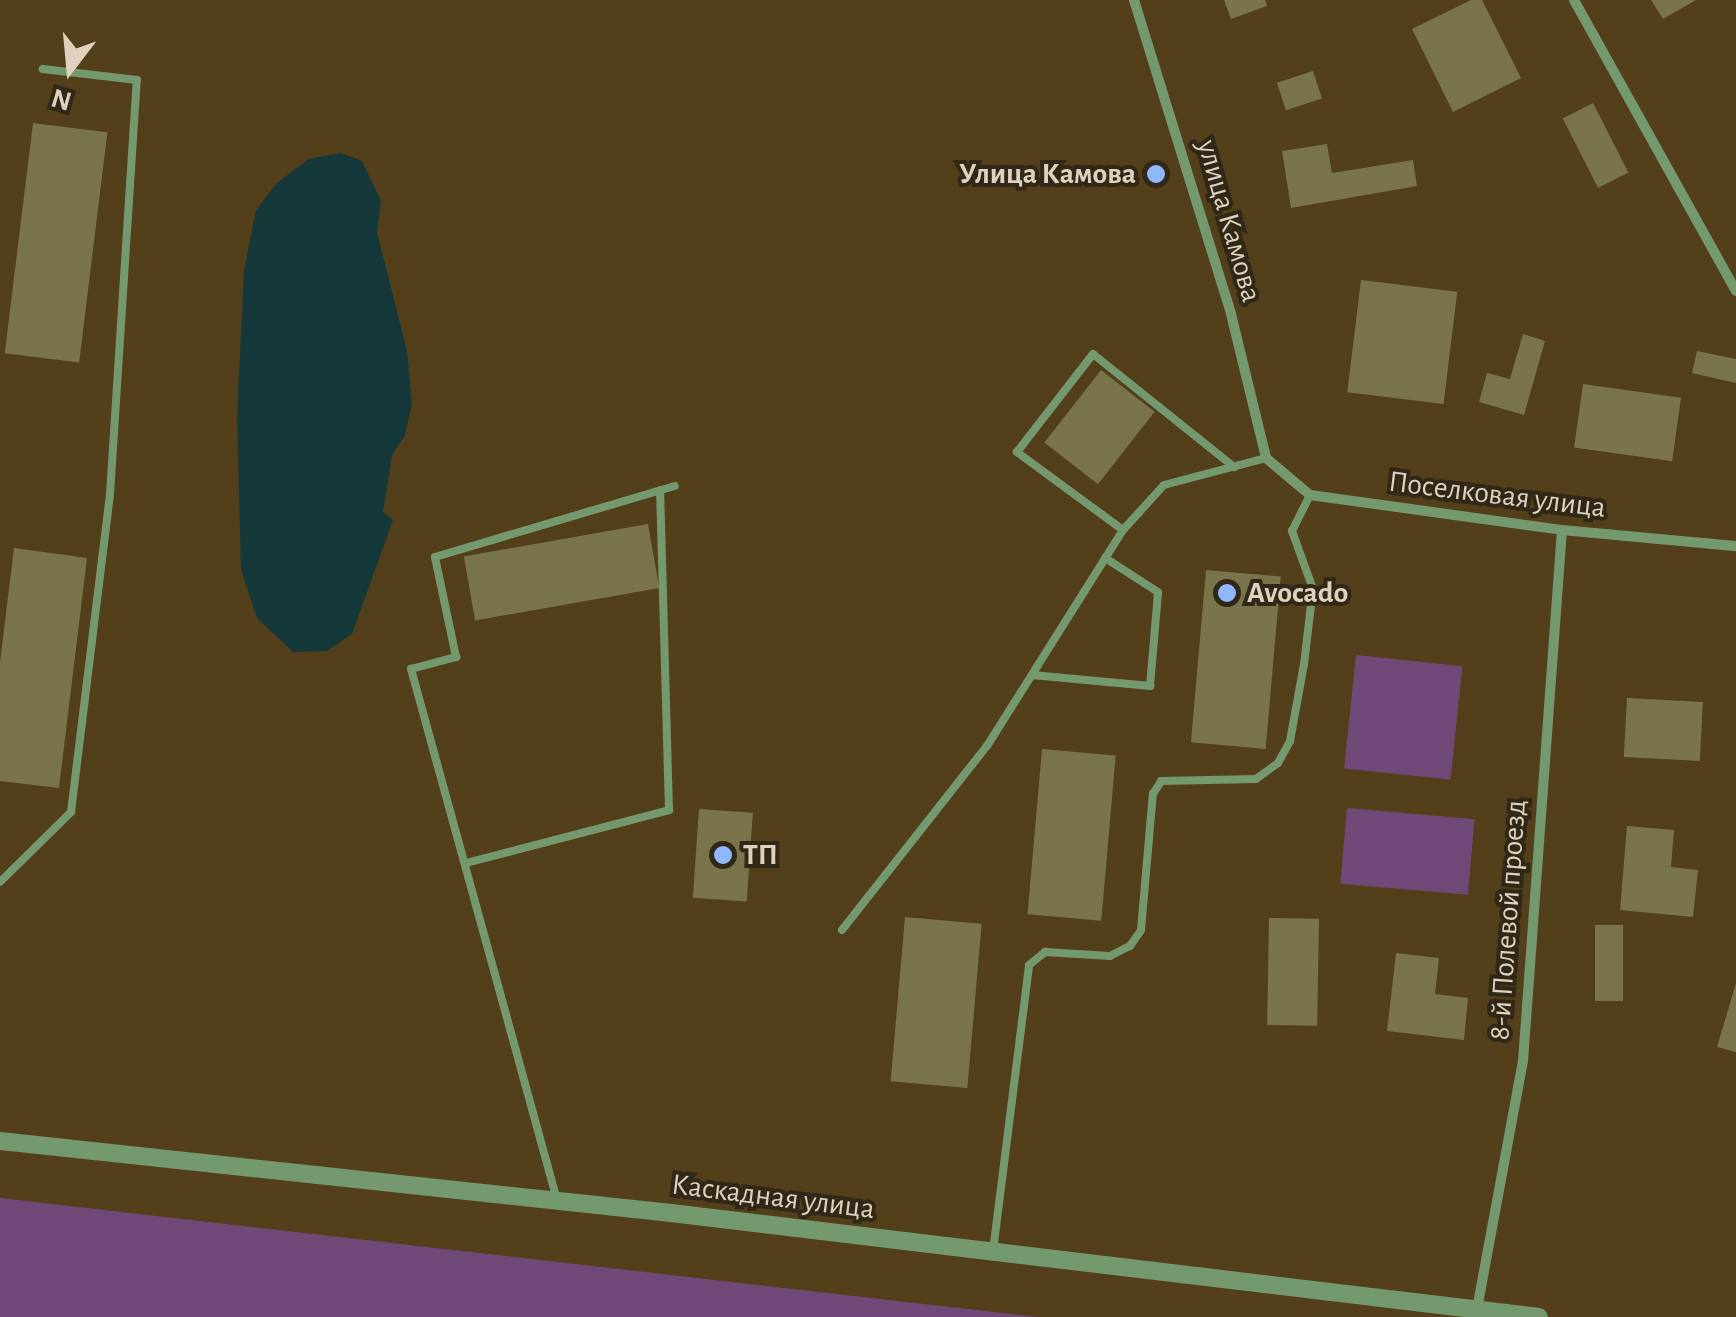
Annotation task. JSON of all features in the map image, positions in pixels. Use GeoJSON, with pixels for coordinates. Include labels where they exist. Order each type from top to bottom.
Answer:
{"type":"FeatureCollection","features":[{"type":"Feature","properties":{"kind":"street","name":"улица Камова"},"geometry":{"type":"LineString","coordinates":[[1134,0],[1231,314],[1266,458]]}},
{"type":"Feature","properties":{"kind":"street"},"geometry":{"type":"LineString","coordinates":[[1574,0],[1736,291]]}},
{"type":"Feature","properties":{"kind":"street"},"geometry":{"type":"LineString","coordinates":[[1266,458],[1310,496]]}},
{"type":"Feature","properties":{"kind":"street","name":"Поселковая улица"},"geometry":{"type":"LineString","coordinates":[[1310,496],[1562,530],[1736,546]]}},
{"type":"Feature","properties":{"kind":"street","name":"8-й Полевой проезд"},"geometry":{"type":"LineString","coordinates":[[1478,1309],[1522,1061],[1562,530]]}},
{"type":"Feature","properties":{"kind":"street","name":"Каскадная улица"},"geometry":{"type":"LineString","coordinates":[[0,1141],[557,1200],[1539,1317]]}},
{"type":"Feature","properties":{"kind":"lane"},"geometry":{"type":"LineString","coordinates":[[0,882],[71,812],[110,494],[137,80],[44,69]]}},
{"type":"Feature","properties":{"kind":"lane"},"geometry":{"type":"LineString","coordinates":[[1123,530],[1017,452],[1093,354],[1234,467]]}},
{"type":"Feature","properties":{"kind":"lane"},"geometry":{"type":"LineString","coordinates":[[842,930],[961,782],[1123,530],[1164,486],[1266,458]]}},
{"type":"Feature","properties":{"kind":"lane"},"geometry":{"type":"LineString","coordinates":[[557,1200],[411,668],[456,657],[435,556],[675,486]]}},
{"type":"Feature","properties":{"kind":"lane"},"geometry":{"type":"LineString","coordinates":[[466,862],[669,810],[660,490]]}},
{"type":"Feature","properties":{"kind":"lane"},"geometry":{"type":"LineString","coordinates":[[993,1251],[1029,965],[1045,952],[1110,956],[1130,946],[1141,930],[1154,794],[1161,781],[1256,779],[1278,763],[1290,741],[1304,664],[1312,589],[1292,531],[1310,496]]}},
{"type":"Feature","properties":{"kind":"lane"},"geometry":{"type":"LineString","coordinates":[[1032,675],[1150,686],[1158,592],[1105,558]]}},
{"type":"Feature","properties":{"kind":"shaded area"},"geometry":{"type":"Polygon","coordinates":[[[1356,655],[1462,666],[1450,780],[1344,768],[1356,655]]]}},
{"type":"Feature","properties":{"kind":"shaded area"},"geometry":{"type":"Polygon","coordinates":[[[1347,808],[1475,819],[1468,895],[1340,884],[1347,808]]]}},
{"type":"Feature","properties":{"kind":"shaded area"},"geometry":{"type":"Polygon","coordinates":[[[0,1198],[1037,1317],[0,1317],[0,1198]]]}},
{"type":"Feature","properties":{"kind":"water"},"geometry":{"type":"Polygon","coordinates":[[[341,153],[362,161],[381,201],[377,232],[407,351],[412,404],[405,435],[392,455],[383,512],[393,520],[352,634],[327,651],[293,652],[257,618],[241,570],[237,418],[244,271],[256,210],[277,183],[309,159],[341,153]]]}},
{"type":"Feature","properties":{"kind":"building"},"geometry":{"type":"Polygon","coordinates":[[[1224,0],[1265,0],[1267,6],[1231,19],[1224,0]]]}},
{"type":"Feature","properties":{"kind":"building"},"geometry":{"type":"Polygon","coordinates":[[[1471,0],[1482,0],[1521,78],[1453,112],[1412,29],[1471,0]]]}},
{"type":"Feature","properties":{"kind":"building"},"geometry":{"type":"Polygon","coordinates":[[[1651,0],[1696,0],[1663,19],[1651,0]]]}},
{"type":"Feature","properties":{"kind":"building"},"geometry":{"type":"Polygon","coordinates":[[[1313,71],[1322,99],[1286,110],[1277,83],[1313,71]]]}},
{"type":"Feature","properties":{"kind":"building"},"geometry":{"type":"Polygon","coordinates":[[[1593,103],[1628,172],[1598,188],[1563,118],[1593,103]]]}},
{"type":"Feature","properties":{"kind":"building"},"geometry":{"type":"Polygon","coordinates":[[[33,123],[107,132],[79,362],[5,353],[33,123]]]}},
{"type":"Feature","properties":{"kind":"building"},"geometry":{"type":"Polygon","coordinates":[[[1327,144],[1332,173],[1413,160],[1417,186],[1291,208],[1282,151],[1327,144]]]}},
{"type":"Feature","properties":{"kind":"building"},"geometry":{"type":"Polygon","coordinates":[[[1361,280],[1457,292],[1444,404],[1347,392],[1361,280]]]}},
{"type":"Feature","properties":{"kind":"building"},"geometry":{"type":"Polygon","coordinates":[[[1523,334],[1545,341],[1524,415],[1479,402],[1487,373],[1510,379],[1523,334]]]}},
{"type":"Feature","properties":{"kind":"building"},"geometry":{"type":"Polygon","coordinates":[[[1697,351],[1736,359],[1736,383],[1692,373],[1697,351]]]}},
{"type":"Feature","properties":{"kind":"building"},"geometry":{"type":"Polygon","coordinates":[[[1101,370],[1155,412],[1098,484],[1044,442],[1101,370]]]}},
{"type":"Feature","properties":{"kind":"building"},"geometry":{"type":"Polygon","coordinates":[[[1583,384],[1681,398],[1672,461],[1574,447],[1583,384]]]}},
{"type":"Feature","properties":{"kind":"building"},"geometry":{"type":"Polygon","coordinates":[[[648,524],[659,588],[475,620],[464,556],[648,524]]]}},
{"type":"Feature","properties":{"kind":"building"},"geometry":{"type":"Polygon","coordinates":[[[14,548],[87,558],[59,788],[0,781],[0,662],[14,548]]]}},
{"type":"Feature","properties":{"kind":"building"},"geometry":{"type":"Polygon","coordinates":[[[1206,570],[1281,577],[1266,749],[1191,742],[1206,570]]]}},
{"type":"Feature","properties":{"kind":"building"},"geometry":{"type":"Polygon","coordinates":[[[1627,698],[1703,702],[1700,761],[1624,757],[1627,698]]]}},
{"type":"Feature","properties":{"kind":"building"},"geometry":{"type":"Polygon","coordinates":[[[1042,749],[1116,755],[1101,921],[1028,914],[1042,749]]]}},
{"type":"Feature","properties":{"kind":"building","name":"ТП"},"geometry":{"type":"Polygon","coordinates":[[[699,809],[753,813],[747,902],[693,898],[699,809]]]}},
{"type":"Feature","properties":{"kind":"building"},"geometry":{"type":"Polygon","coordinates":[[[1627,826],[1674,830],[1671,867],[1698,870],[1693,917],[1620,910],[1627,826]]]}},
{"type":"Feature","properties":{"kind":"building"},"geometry":{"type":"Polygon","coordinates":[[[905,917],[982,924],[967,1088],[891,1081],[905,917]]]}},
{"type":"Feature","properties":{"kind":"building"},"geometry":{"type":"Polygon","coordinates":[[[1269,918],[1319,919],[1317,1026],[1267,1025],[1269,918]]]}},
{"type":"Feature","properties":{"kind":"building"},"geometry":{"type":"Polygon","coordinates":[[[1595,925],[1623,925],[1623,1001],[1595,1001],[1595,925]]]}},
{"type":"Feature","properties":{"kind":"building"},"geometry":{"type":"Polygon","coordinates":[[[1396,953],[1439,958],[1435,994],[1468,998],[1464,1040],[1387,1031],[1396,953]]]}},
{"type":"Feature","properties":{"kind":"building"},"geometry":{"type":"Polygon","coordinates":[[[1736,983],[1736,1052],[1717,1047],[1736,983]]]}},
{"type":"Feature","properties":{"kind":"place","name":"Улица Камова"},"geometry":{"type":"Point","coordinates":[1156,174]}},
{"type":"Feature","properties":{"kind":"place","name":"Avocado"},"geometry":{"type":"Point","coordinates":[1227,593]}},
{"type":"Feature","properties":{"kind":"place","name":"ТП"},"geometry":{"type":"Point","coordinates":[723,855]}}]}
